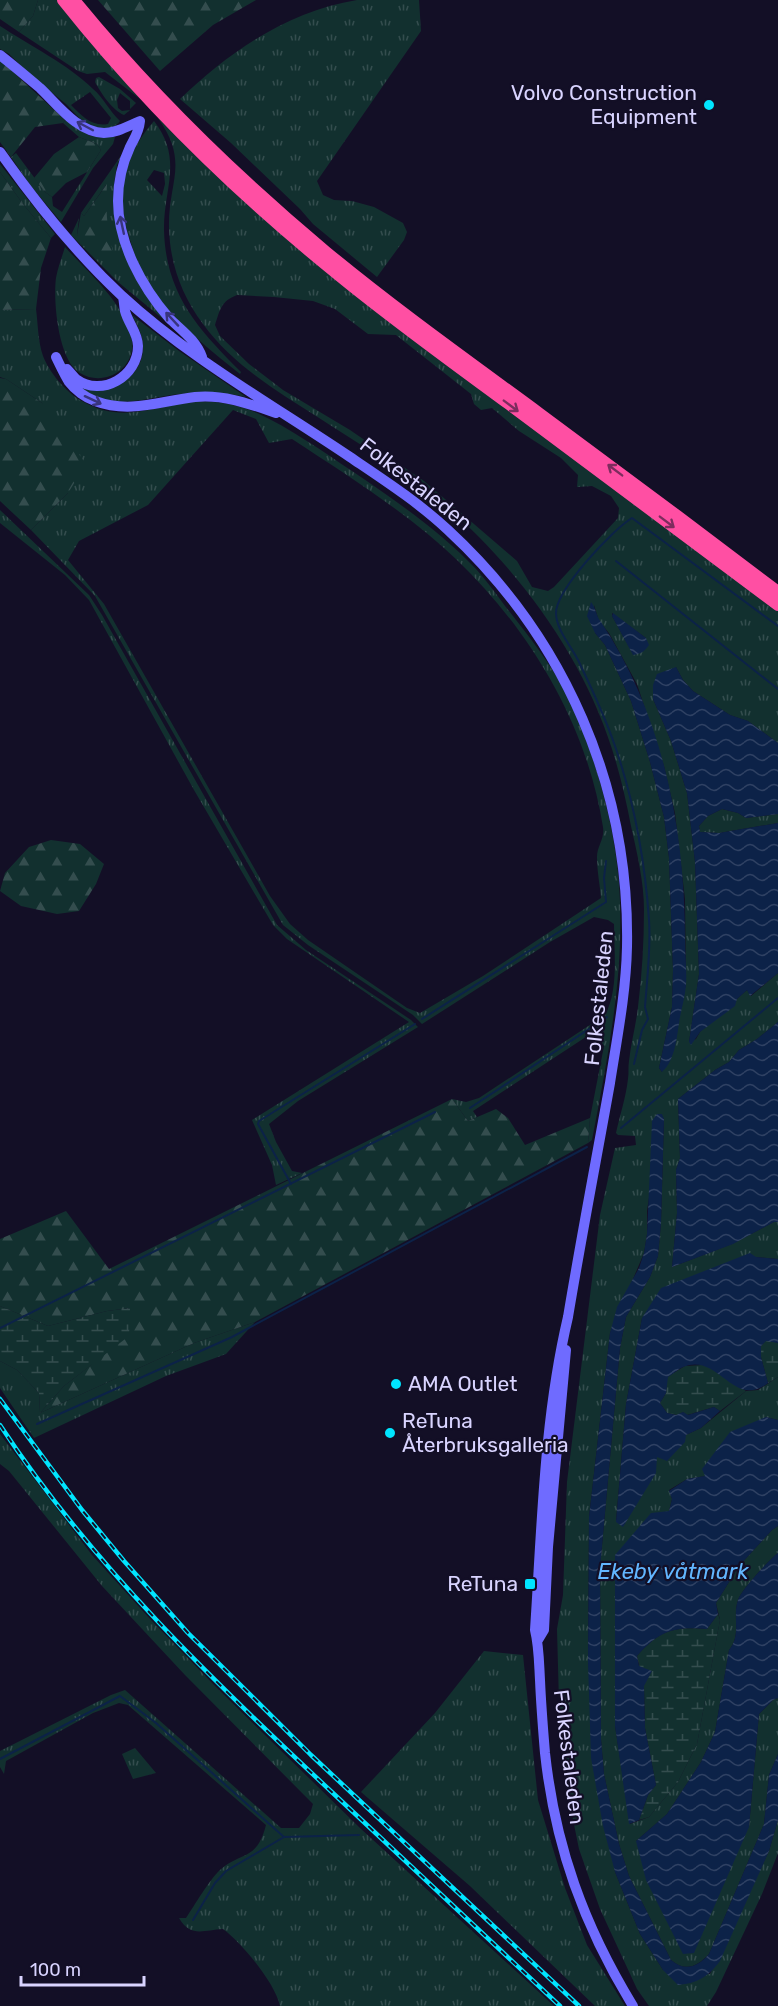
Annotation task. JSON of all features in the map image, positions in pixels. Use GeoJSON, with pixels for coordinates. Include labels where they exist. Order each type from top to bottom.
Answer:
{"type":"FeatureCollection","features":[{"type":"Feature","properties":{"kind":"highway"},"geometry":{"type":"LineString","coordinates":[[63,0],[140,91],[242,192],[304,247],[435,349],[778,605]]}},
{"type":"Feature","properties":{"kind":"highway"},"geometry":{"type":"LineString","coordinates":[[74,0],[122,56],[194,132],[258,193],[327,253],[402,312],[778,592]]}},
{"type":"Feature","properties":{"kind":"main road"},"geometry":{"type":"LineString","coordinates":[[0,56],[86,128],[97,132],[114,132],[140,121],[139,132],[122,165],[119,181],[118,203],[121,224],[136,269],[168,316],[198,347],[202,358]]}},
{"type":"Feature","properties":{"kind":"main road","name":"Folkestaleden"},"geometry":{"type":"LineString","coordinates":[[0,152],[59,230],[123,297],[202,358],[409,497],[446,528],[507,591],[560,669],[591,735],[612,806],[620,849],[626,893],[627,948],[622,1010],[568,1317],[557,1363],[555,1414],[534,1630],[538,1640],[547,1772],[561,1844],[574,1888],[594,1936],[633,2006]]}},
{"type":"Feature","properties":{"kind":"main road"},"geometry":{"type":"LineString","coordinates":[[123,297],[125,312],[138,343],[135,361],[127,375],[111,384],[90,385],[76,379],[56,357],[70,384],[87,398],[120,408],[139,408],[195,397],[220,398],[247,403],[292,418]]}},
{"type":"Feature","properties":{"kind":"green space"},"geometry":{"type":"Polygon","coordinates":[[[0,0],[38,0],[33,16],[19,32],[0,19],[0,0]]]}},
{"type":"Feature","properties":{"kind":"green space"},"geometry":{"type":"Polygon","coordinates":[[[38,0],[58,0],[140,99],[105,72],[87,74],[78,71],[19,32],[33,16],[38,0]]]}},
{"type":"Feature","properties":{"kind":"green space"},"geometry":{"type":"Polygon","coordinates":[[[98,0],[256,0],[213,25],[160,71],[98,0]]]}},
{"type":"Feature","properties":{"kind":"green space"},"geometry":{"type":"Polygon","coordinates":[[[357,0],[419,0],[421,31],[317,181],[323,195],[334,200],[352,201],[374,207],[403,223],[407,232],[404,240],[377,277],[313,224],[231,143],[180,99],[219,65],[261,36],[307,14],[332,5],[357,0]]]}},
{"type":"Feature","properties":{"kind":"green space"},"geometry":{"type":"Polygon","coordinates":[[[0,26],[83,80],[120,121],[114,126],[99,128],[80,119],[9,54],[0,49],[0,26]],[[90,92],[71,105],[83,117],[97,124],[108,124],[111,118],[90,92]]]}},
{"type":"Feature","properties":{"kind":"green space"},"geometry":{"type":"Polygon","coordinates":[[[0,60],[65,120],[63,123],[35,127],[11,157],[0,142],[0,60]]]}},
{"type":"Feature","properties":{"kind":"green space"},"geometry":{"type":"Polygon","coordinates":[[[99,77],[120,89],[136,103],[130,109],[130,101],[120,93],[117,100],[118,108],[122,111],[130,110],[124,115],[111,105],[100,91],[95,82],[99,77]]]}},
{"type":"Feature","properties":{"kind":"green space"},"geometry":{"type":"Polygon","coordinates":[[[159,116],[476,386],[778,611],[778,743],[748,721],[730,715],[693,691],[683,680],[676,667],[653,699],[671,741],[687,793],[695,862],[699,974],[689,1042],[696,1039],[700,1032],[747,990],[751,996],[778,973],[778,1022],[678,1099],[680,1158],[676,1170],[677,1213],[672,1267],[732,1244],[774,1222],[778,1222],[778,1259],[756,1257],[642,1318],[626,1404],[616,1521],[657,1457],[686,1435],[701,1428],[746,1391],[758,1390],[778,1377],[778,1420],[766,1417],[705,1476],[687,1479],[669,1490],[672,1499],[615,1726],[630,1824],[649,1817],[678,1782],[697,1744],[720,1620],[716,1603],[739,1566],[778,1526],[778,1553],[762,1568],[740,1595],[736,1606],[735,1638],[729,1650],[715,1732],[701,1762],[667,1814],[636,1841],[749,1827],[759,1714],[778,1698],[778,1754],[769,1775],[764,1824],[709,1954],[691,1966],[681,1966],[671,1960],[629,1876],[619,1844],[604,1774],[601,1739],[600,1568],[620,1348],[626,1317],[650,1277],[658,1256],[664,1119],[661,1114],[647,1211],[644,1253],[610,1333],[589,1517],[588,1662],[615,1872],[640,1934],[663,1970],[710,1974],[769,1851],[778,1820],[778,1853],[762,1894],[716,1992],[707,2006],[649,2006],[637,1989],[600,1909],[579,1849],[568,1795],[559,1702],[557,1629],[563,1595],[567,1482],[600,1215],[615,1148],[636,1145],[635,1136],[616,1133],[627,1086],[641,983],[644,899],[638,857],[615,758],[598,712],[561,640],[513,574],[486,544],[457,516],[414,481],[255,375],[227,352],[203,324],[183,291],[172,254],[169,228],[175,160],[168,134],[159,116]],[[237,295],[224,303],[220,310],[215,325],[220,336],[249,364],[283,390],[350,430],[424,481],[517,561],[532,587],[548,591],[554,587],[618,518],[619,508],[611,496],[592,486],[577,487],[578,475],[561,458],[519,431],[492,408],[481,410],[474,404],[471,394],[396,335],[368,334],[335,309],[313,301],[237,295]],[[594,605],[595,633],[605,645],[631,701],[664,817],[669,858],[673,970],[672,1007],[659,1068],[662,1072],[686,985],[685,899],[675,813],[664,766],[637,684],[609,633],[599,621],[594,605]],[[612,613],[633,654],[646,638],[612,613]]]}},
{"type":"Feature","properties":{"kind":"green space"},"geometry":{"type":"Polygon","coordinates":[[[65,120],[90,136],[115,137],[113,144],[93,168],[61,222],[30,185],[11,157],[16,153],[45,192],[52,197],[53,206],[62,212],[101,150],[97,144],[79,137],[63,123],[65,120]]]}},
{"type":"Feature","properties":{"kind":"green space"},"geometry":{"type":"Polygon","coordinates":[[[154,121],[168,149],[170,175],[164,231],[166,254],[178,293],[199,326],[241,372],[240,374],[173,315],[151,287],[138,263],[125,221],[123,190],[129,161],[154,121]],[[154,170],[147,180],[162,196],[165,184],[164,173],[154,170]]]}},
{"type":"Feature","properties":{"kind":"green space"},"geometry":{"type":"Polygon","coordinates":[[[79,137],[97,144],[101,150],[87,172],[66,183],[52,197],[34,178],[54,154],[79,137]]]}},
{"type":"Feature","properties":{"kind":"green space"},"geometry":{"type":"Polygon","coordinates":[[[123,153],[117,165],[114,184],[121,240],[174,328],[118,282],[71,235],[79,218],[77,235],[111,248],[106,227],[106,185],[84,216],[81,213],[123,153]]]}},
{"type":"Feature","properties":{"kind":"green space"},"geometry":{"type":"Polygon","coordinates":[[[0,164],[55,234],[51,238],[0,172],[0,164]]]}},
{"type":"Feature","properties":{"kind":"green space"},"geometry":{"type":"Polygon","coordinates":[[[0,172],[51,238],[41,268],[36,309],[0,310],[0,172]]]}},
{"type":"Feature","properties":{"kind":"green space"},"geometry":{"type":"Polygon","coordinates":[[[107,184],[108,229],[120,273],[116,273],[77,235],[81,213],[84,216],[107,184]]]}},
{"type":"Feature","properties":{"kind":"green space"},"geometry":{"type":"Polygon","coordinates":[[[65,247],[115,303],[131,336],[130,357],[126,365],[113,375],[97,378],[80,373],[67,356],[62,343],[56,315],[55,288],[65,247]]]}},
{"type":"Feature","properties":{"kind":"green space"},"geometry":{"type":"Polygon","coordinates":[[[36,309],[41,351],[49,368],[69,392],[95,407],[123,413],[194,402],[226,404],[257,413],[306,440],[401,505],[462,555],[488,583],[545,659],[566,693],[596,768],[610,822],[618,876],[620,932],[616,992],[598,1110],[592,1140],[588,1143],[590,1118],[604,1046],[595,1031],[473,1111],[477,1117],[468,1121],[452,1099],[466,1102],[479,1098],[605,1015],[614,983],[614,924],[594,917],[550,942],[422,1024],[413,1015],[308,945],[283,925],[95,596],[31,530],[68,493],[42,403],[0,377],[0,310],[36,309]],[[233,410],[148,505],[79,541],[68,560],[104,604],[270,896],[290,924],[308,940],[407,1008],[420,1013],[483,976],[601,898],[597,857],[603,827],[595,789],[584,752],[552,682],[509,617],[484,588],[457,560],[418,526],[356,481],[292,439],[269,443],[256,419],[233,410]]]}},
{"type":"Feature","properties":{"kind":"green space"},"geometry":{"type":"Polygon","coordinates":[[[132,315],[246,397],[221,393],[196,393],[115,402],[91,395],[80,386],[91,389],[113,387],[131,376],[138,368],[142,358],[143,342],[132,315]]]}},
{"type":"Feature","properties":{"kind":"green space"},"geometry":{"type":"Polygon","coordinates":[[[0,378],[6,379],[42,403],[86,464],[68,493],[31,530],[0,501],[0,378]]]}},
{"type":"Feature","properties":{"kind":"green space"},"geometry":{"type":"Polygon","coordinates":[[[0,510],[89,595],[277,925],[306,950],[411,1020],[418,1027],[298,1101],[269,1124],[292,1171],[302,1173],[276,1185],[272,1165],[252,1120],[409,1022],[287,939],[273,925],[194,790],[89,600],[65,575],[0,523],[0,510]]]}},
{"type":"Feature","properties":{"kind":"green space"},"geometry":{"type":"Polygon","coordinates":[[[722,809],[738,813],[746,818],[778,814],[778,823],[719,833],[700,832],[699,826],[708,816],[722,809]]]}},
{"type":"Feature","properties":{"kind":"green space"},"geometry":{"type":"Polygon","coordinates":[[[51,840],[80,844],[104,864],[96,884],[79,911],[57,914],[21,906],[0,891],[5,873],[29,847],[51,840]]]}},
{"type":"Feature","properties":{"kind":"green space"},"geometry":{"type":"Polygon","coordinates":[[[452,1099],[468,1121],[496,1109],[508,1118],[525,1145],[590,1118],[588,1143],[255,1322],[194,1343],[40,1413],[64,1386],[91,1365],[130,1308],[107,1311],[48,1326],[0,1306],[0,1239],[66,1211],[109,1269],[452,1099]]]}},
{"type":"Feature","properties":{"kind":"green space"},"geometry":{"type":"Polygon","coordinates":[[[0,1306],[48,1326],[107,1311],[130,1308],[129,1336],[64,1386],[40,1413],[39,1393],[17,1370],[0,1361],[0,1306]]]}},
{"type":"Feature","properties":{"kind":"green space"},"geometry":{"type":"Polygon","coordinates":[[[255,1322],[226,1354],[166,1376],[34,1438],[0,1388],[0,1361],[17,1370],[39,1393],[40,1413],[194,1343],[255,1322]]]}},
{"type":"Feature","properties":{"kind":"green space"},"geometry":{"type":"Polygon","coordinates":[[[766,1340],[778,1343],[778,1377],[768,1383],[761,1357],[761,1346],[766,1340]]]}},
{"type":"Feature","properties":{"kind":"green space"},"geometry":{"type":"Polygon","coordinates":[[[685,1366],[709,1367],[746,1391],[720,1411],[714,1407],[687,1415],[683,1412],[677,1415],[667,1413],[660,1403],[666,1393],[667,1377],[685,1366]]]}},
{"type":"Feature","properties":{"kind":"green space"},"geometry":{"type":"Polygon","coordinates":[[[0,1434],[92,1555],[151,1620],[360,1828],[554,2006],[280,2006],[265,1975],[231,1935],[223,1929],[193,1931],[179,1918],[186,1918],[220,1870],[248,1854],[258,1845],[266,1825],[128,1705],[119,1703],[93,1713],[6,1761],[4,1774],[0,1767],[0,1751],[125,1690],[281,1828],[299,1828],[310,1814],[313,1804],[185,1675],[102,1586],[9,1471],[0,1464],[0,1434]]]}},
{"type":"Feature","properties":{"kind":"green space"},"geometry":{"type":"Polygon","coordinates":[[[718,1614],[720,1620],[697,1744],[678,1782],[649,1817],[639,1820],[648,1795],[656,1785],[645,1728],[644,1686],[637,1656],[652,1641],[668,1632],[685,1628],[707,1629],[718,1614]]]}},
{"type":"Feature","properties":{"kind":"green space"},"geometry":{"type":"Polygon","coordinates":[[[484,1651],[523,1655],[538,1800],[565,1888],[587,1945],[625,2006],[595,2006],[470,1886],[361,1792],[435,1713],[484,1651]]]}},
{"type":"Feature","properties":{"kind":"green space"},"geometry":{"type":"Polygon","coordinates":[[[135,1748],[156,1773],[133,1779],[122,1754],[135,1748]]]}},
{"type":"Feature","properties":{"kind":"water"},"geometry":{"type":"Polygon","coordinates":[[[591,602],[640,695],[655,734],[675,815],[684,898],[686,985],[675,1046],[667,1067],[662,1072],[659,1068],[672,1007],[673,970],[669,858],[664,817],[631,701],[605,645],[595,633],[587,616],[591,602]]]}},
{"type":"Feature","properties":{"kind":"water"},"geometry":{"type":"Polygon","coordinates":[[[613,613],[646,638],[649,645],[644,651],[633,655],[612,616],[613,613]]]}},
{"type":"Feature","properties":{"kind":"water"},"geometry":{"type":"Polygon","coordinates":[[[676,667],[683,680],[693,691],[730,715],[748,721],[778,743],[778,814],[746,818],[738,813],[722,809],[708,816],[699,826],[700,832],[719,833],[778,823],[778,973],[750,996],[747,990],[737,999],[735,1006],[700,1032],[691,1045],[689,1042],[699,974],[695,862],[687,793],[671,741],[653,699],[653,685],[657,674],[676,667]]]}},
{"type":"Feature","properties":{"kind":"water"},"geometry":{"type":"Polygon","coordinates":[[[778,1022],[778,1222],[733,1244],[672,1267],[677,1213],[676,1170],[680,1158],[678,1099],[778,1022]]]}},
{"type":"Feature","properties":{"kind":"water","name":"Ekeby våtmark"},"geometry":{"type":"Polygon","coordinates":[[[657,1114],[662,1114],[664,1119],[658,1256],[650,1277],[626,1317],[620,1348],[600,1568],[601,1739],[604,1774],[619,1844],[629,1876],[671,1960],[676,1964],[686,1967],[696,1965],[709,1954],[764,1824],[769,1775],[778,1754],[778,1820],[769,1851],[720,1961],[702,1978],[678,1985],[663,1970],[640,1934],[615,1872],[603,1826],[591,1758],[588,1662],[589,1517],[610,1333],[617,1307],[639,1268],[644,1253],[647,1234],[652,1121],[657,1114]]]}},
{"type":"Feature","properties":{"kind":"water","name":"Ekeby våtmark"},"geometry":{"type":"Polygon","coordinates":[[[750,1253],[756,1257],[778,1259],[778,1343],[766,1341],[761,1346],[761,1357],[768,1383],[756,1389],[745,1390],[707,1367],[696,1364],[683,1367],[668,1377],[666,1393],[660,1403],[667,1413],[676,1415],[683,1412],[688,1415],[714,1407],[720,1411],[701,1428],[686,1435],[685,1442],[667,1461],[657,1457],[656,1473],[623,1527],[616,1522],[626,1404],[642,1318],[661,1288],[750,1253]]]}},
{"type":"Feature","properties":{"kind":"water","name":"Ekeby våtmark"},"geometry":{"type":"Polygon","coordinates":[[[766,1417],[778,1420],[778,1526],[739,1566],[716,1603],[718,1614],[707,1629],[685,1628],[668,1632],[653,1641],[637,1656],[639,1666],[652,1671],[644,1686],[645,1728],[656,1785],[648,1795],[639,1820],[629,1824],[615,1726],[615,1555],[651,1513],[669,1511],[672,1499],[669,1491],[687,1479],[705,1476],[702,1469],[730,1432],[766,1417]]]}},
{"type":"Feature","properties":{"kind":"water","name":"Ekeby våtmark"},"geometry":{"type":"Polygon","coordinates":[[[778,1553],[778,1698],[759,1714],[749,1827],[694,1953],[683,1954],[646,1880],[636,1841],[667,1814],[701,1762],[715,1732],[729,1650],[735,1638],[738,1600],[762,1568],[778,1553]]]}},
{"type":"Feature","properties":{"kind":"waterway"},"geometry":{"type":"LineString","coordinates":[[634,1064],[642,1030],[648,1019],[645,1007],[649,931],[641,854],[628,788],[615,746],[589,682],[559,626],[556,613],[558,603],[575,576],[599,547],[632,518],[778,626]]}},
{"type":"Feature","properties":{"kind":"waterway"},"geometry":{"type":"LineString","coordinates":[[616,561],[778,689]]}},
{"type":"Feature","properties":{"kind":"waterway"},"geometry":{"type":"LineString","coordinates":[[422,1019],[606,902],[604,878],[606,861]]}},
{"type":"Feature","properties":{"kind":"waterway"},"geometry":{"type":"LineString","coordinates":[[621,1128],[778,998]]}},
{"type":"Feature","properties":{"kind":"waterway"},"geometry":{"type":"LineString","coordinates":[[470,1108],[607,1017]]}},
{"type":"Feature","properties":{"kind":"waterway"},"geometry":{"type":"LineString","coordinates":[[291,1184],[258,1124],[259,1121],[415,1024]]}},
{"type":"Feature","properties":{"kind":"waterway"},"geometry":{"type":"LineString","coordinates":[[0,1328],[435,1112]]}},
{"type":"Feature","properties":{"kind":"waterway"},"geometry":{"type":"LineString","coordinates":[[37,1424],[232,1337],[587,1147]]}},
{"type":"Feature","properties":{"kind":"waterway"},"geometry":{"type":"LineString","coordinates":[[0,1759],[120,1696],[156,1723],[284,1837],[359,1835]]}},
{"type":"Feature","properties":{"kind":"waterway"},"geometry":{"type":"LineString","coordinates":[[193,1920],[215,1883],[226,1871],[284,1837]]}},
{"type":"Feature","properties":{"kind":"railway"},"geometry":{"type":"LineString","coordinates":[[0,1399],[82,1510],[188,1633],[311,1755],[579,2006]]}},
{"type":"Feature","properties":{"kind":"railway"},"geometry":{"type":"LineString","coordinates":[[0,1425],[74,1526],[156,1620],[289,1752],[560,2006]]}},
{"type":"Feature","properties":{"kind":"place","name":"Volvo Construction Equipment"},"geometry":{"type":"Point","coordinates":[709,105]}},
{"type":"Feature","properties":{"kind":"place","name":"AMA Outlet"},"geometry":{"type":"Point","coordinates":[396,1384]}},
{"type":"Feature","properties":{"kind":"place","name":"ReTuna Återbruksgalleria"},"geometry":{"type":"Point","coordinates":[390,1433]}},
{"type":"Feature","properties":{"kind":"place","name":"ReTuna"},"geometry":{"type":"Point","coordinates":[530,1584]}}]}
